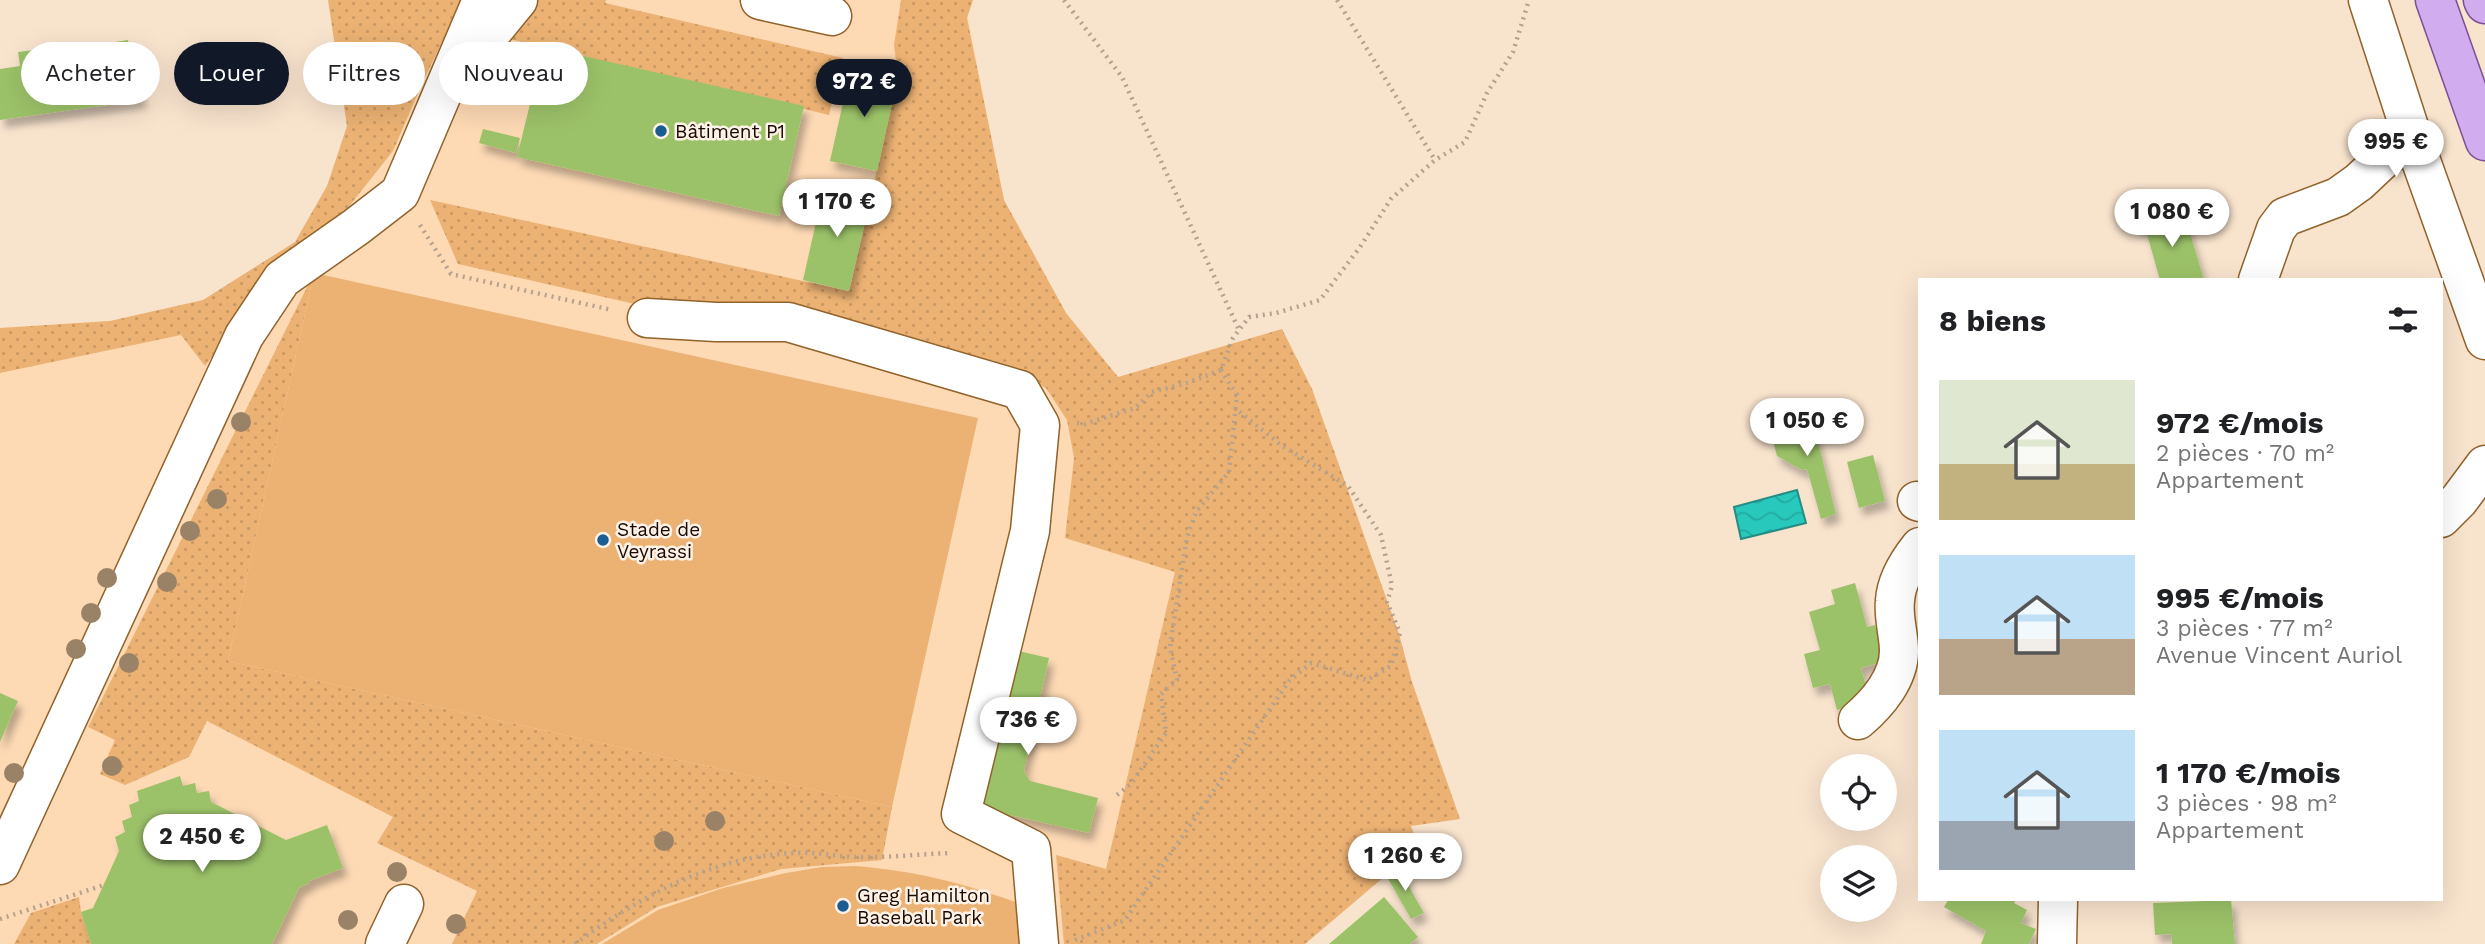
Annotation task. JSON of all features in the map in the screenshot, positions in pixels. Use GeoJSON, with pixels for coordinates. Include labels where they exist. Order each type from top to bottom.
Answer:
{"type":"FeatureCollection","features":[{"type":"Feature","properties":{"kind":"main road"},"geometry":{"type":"LineString","coordinates":[[2435,0],[2485,141]]}},
{"type":"Feature","properties":{"kind":"street"},"geometry":{"type":"LineString","coordinates":[[464,42],[482,0]]}},
{"type":"Feature","properties":{"kind":"street"},"geometry":{"type":"LineString","coordinates":[[483,42],[518,0]]}},
{"type":"Feature","properties":{"kind":"street"},"geometry":{"type":"LineString","coordinates":[[760,0],[832,16]]}},
{"type":"Feature","properties":{"kind":"street"},"geometry":{"type":"LineString","coordinates":[[2368,0],[2411,133],[2485,340]]}},
{"type":"Feature","properties":{"kind":"street"},"geometry":{"type":"LineString","coordinates":[[0,865],[244,336],[282,279],[400,193],[439,101]]}},
{"type":"Feature","properties":{"kind":"street"},"geometry":{"type":"LineString","coordinates":[[2259,278],[2276,229],[2285,217],[2338,197],[2360,182],[2411,133]]}},
{"type":"Feature","properties":{"kind":"street"},"geometry":{"type":"LineString","coordinates":[[647,318],[788,322],[1020,390],[1040,425],[1030,531],[961,814],[1031,849],[1039,944]]}},
{"type":"Feature","properties":{"kind":"street"},"geometry":{"type":"LineString","coordinates":[[2443,516],[2459,500],[2485,465]]}},
{"type":"Feature","properties":{"kind":"street"},"geometry":{"type":"LineString","coordinates":[[1858,720],[1876,705],[1892,680],[1899,654],[1895,600],[1906,566],[1918,550]]}},
{"type":"Feature","properties":{"kind":"street"},"geometry":{"type":"LineString","coordinates":[[2057,944],[2058,901]]}},
{"type":"Feature","properties":{"kind":"street"},"geometry":{"type":"LineString","coordinates":[[385,944],[404,904]]}},
{"type":"Feature","properties":{"kind":"path"},"geometry":{"type":"LineString","coordinates":[[1063,0],[1122,77],[1239,330]]}},
{"type":"Feature","properties":{"kind":"path"},"geometry":{"type":"LineString","coordinates":[[1337,0],[1435,160]]}},
{"type":"Feature","properties":{"kind":"path"},"geometry":{"type":"LineString","coordinates":[[1033,413],[1085,424],[1135,408],[1152,392],[1221,370],[1233,338],[1249,317],[1276,313],[1320,300],[1360,247],[1391,199],[1435,160],[1465,142],[1487,93],[1513,52],[1529,0]]}},
{"type":"Feature","properties":{"kind":"path"},"geometry":{"type":"LineString","coordinates":[[400,193],[451,274],[647,318]]}},
{"type":"Feature","properties":{"kind":"path"},"geometry":{"type":"LineString","coordinates":[[1117,795],[1131,784],[1166,733],[1161,694],[1177,680],[1170,647],[1187,537],[1196,512],[1229,471],[1237,395],[1221,370]]}},
{"type":"Feature","properties":{"kind":"path"},"geometry":{"type":"LineString","coordinates":[[1066,944],[1125,919],[1289,681],[1311,663],[1367,680],[1391,666],[1399,633],[1387,602],[1392,586],[1381,535],[1348,486],[1281,445],[1236,409]]}},
{"type":"Feature","properties":{"kind":"path"},"geometry":{"type":"LineString","coordinates":[[575,944],[607,920],[647,896],[741,860],[795,853],[858,857],[964,852]]}},
{"type":"Feature","properties":{"kind":"path"},"geometry":{"type":"LineString","coordinates":[[0,919],[104,884]]}},
{"type":"Feature","properties":{"kind":"shaded area"},"geometry":{"type":"Polygon","coordinates":[[[328,0],[968,0],[966,9],[1004,200],[1066,313],[1118,377],[1282,329],[1312,389],[1399,634],[1412,682],[1460,819],[1411,826],[1416,840],[1398,865],[1305,944],[0,944],[0,328],[110,321],[203,300],[295,242],[327,186],[347,126],[344,105],[425,105],[425,42],[334,42],[328,0]]]}},
{"type":"Feature","properties":{"kind":"shaded area"},"geometry":{"type":"Polygon","coordinates":[[[328,0],[462,0],[442,42],[439,42],[439,48],[425,78],[425,42],[334,42],[328,0]]]}},
{"type":"Feature","properties":{"kind":"shaded area"},"geometry":{"type":"Polygon","coordinates":[[[536,0],[606,0],[605,3],[843,58],[829,115],[588,58],[588,42],[522,42],[505,38],[536,0]]]}},
{"type":"Feature","properties":{"kind":"shaded area"},"geometry":{"type":"Polygon","coordinates":[[[901,0],[973,0],[967,18],[1004,200],[1066,313],[1118,377],[1282,329],[1312,389],[1399,634],[1412,682],[1460,819],[1411,826],[1416,840],[1398,865],[1305,944],[1064,944],[1056,855],[1106,869],[1175,572],[1065,538],[1074,458],[1067,420],[1046,388],[992,360],[648,307],[458,264],[430,200],[849,291],[898,78],[894,45],[901,0]]]}},
{"type":"Feature","properties":{"kind":"shaded area"},"geometry":{"type":"Polygon","coordinates":[[[344,105],[413,105],[393,151],[346,210],[279,264],[205,366],[181,335],[0,373],[0,328],[110,321],[203,300],[295,242],[327,186],[347,126],[344,105]]]}},
{"type":"Feature","properties":{"kind":"shaded area"},"geometry":{"type":"Polygon","coordinates":[[[314,273],[228,661],[892,807],[882,860],[781,869],[657,907],[597,944],[452,944],[477,891],[377,843],[393,817],[207,721],[189,757],[125,785],[100,774],[115,740],[88,727],[314,273]]]}},
{"type":"Feature","properties":{"kind":"shaded area","name":"Stade de Veyrassi"},"geometry":{"type":"Polygon","coordinates":[[[314,273],[978,418],[892,807],[228,661],[314,273]]]}},
{"type":"Feature","properties":{"kind":"shaded area","name":"Greg Hamilton Baseball Park"},"geometry":{"type":"Polygon","coordinates":[[[856,866],[937,878],[1015,902],[1020,944],[602,944],[658,910],[723,888],[822,867],[856,866]]]}},
{"type":"Feature","properties":{"kind":"shaded area"},"geometry":{"type":"Polygon","coordinates":[[[79,897],[91,944],[14,944],[31,913],[79,897]]]}},
{"type":"Feature","properties":{"kind":"water"},"geometry":{"type":"Polygon","coordinates":[[[1797,490],[1806,523],[1741,539],[1734,507],[1797,490]]]}},
{"type":"Feature","properties":{"kind":"building"},"geometry":{"type":"Polygon","coordinates":[[[18,52],[21,52],[21,105],[106,105],[0,120],[0,69],[20,66],[18,52]]]}},
{"type":"Feature","properties":{"kind":"building","name":"Bâtiment P1"},"geometry":{"type":"Polygon","coordinates":[[[588,57],[804,106],[779,216],[517,157],[530,105],[588,105],[588,57]]]}},
{"type":"Feature","properties":{"kind":"building"},"geometry":{"type":"Polygon","coordinates":[[[851,67],[898,77],[877,171],[830,161],[851,67]]]}},
{"type":"Feature","properties":{"kind":"building"},"geometry":{"type":"Polygon","coordinates":[[[483,129],[520,138],[516,153],[479,143],[483,129]]]}},
{"type":"Feature","properties":{"kind":"building"},"geometry":{"type":"Polygon","coordinates":[[[824,187],[871,197],[849,291],[803,280],[824,187]]]}},
{"type":"Feature","properties":{"kind":"building"},"geometry":{"type":"Polygon","coordinates":[[[2148,213],[2153,225],[2185,216],[2203,278],[2159,278],[2145,227],[2140,229],[2134,216],[2148,213]]]}},
{"type":"Feature","properties":{"kind":"building"},"geometry":{"type":"Polygon","coordinates":[[[1798,408],[1811,414],[1836,514],[1821,519],[1807,469],[1802,470],[1777,456],[1772,437],[1792,431],[1790,424],[1798,408]]]}},
{"type":"Feature","properties":{"kind":"building"},"geometry":{"type":"Polygon","coordinates":[[[1873,455],[1885,501],[1859,508],[1847,462],[1873,455]]]}},
{"type":"Feature","properties":{"kind":"building"},"geometry":{"type":"Polygon","coordinates":[[[1855,583],[1867,627],[1875,625],[1885,661],[1861,668],[1870,701],[1837,710],[1830,684],[1813,688],[1804,654],[1820,650],[1809,612],[1835,604],[1831,590],[1855,583]]]}},
{"type":"Feature","properties":{"kind":"building"},"geometry":{"type":"Polygon","coordinates":[[[1014,650],[1049,658],[1024,771],[1030,781],[1098,798],[1089,833],[988,810],[980,798],[1014,650]]]}},
{"type":"Feature","properties":{"kind":"building"},"geometry":{"type":"Polygon","coordinates":[[[0,693],[18,701],[0,742],[0,693]]]}},
{"type":"Feature","properties":{"kind":"building"},"geometry":{"type":"Polygon","coordinates":[[[180,776],[183,786],[195,783],[197,793],[209,791],[211,802],[286,840],[327,825],[343,868],[309,881],[299,888],[272,944],[91,944],[81,912],[93,908],[119,851],[115,837],[125,832],[122,821],[132,817],[129,805],[139,801],[137,791],[180,776]]]}},
{"type":"Feature","properties":{"kind":"building"},"geometry":{"type":"Polygon","coordinates":[[[1397,866],[1424,913],[1411,919],[1386,875],[1397,866]]]}},
{"type":"Feature","properties":{"kind":"building"},"geometry":{"type":"Polygon","coordinates":[[[1384,897],[1418,937],[1410,944],[1329,944],[1384,897]]]}},
{"type":"Feature","properties":{"kind":"building"},"geometry":{"type":"Polygon","coordinates":[[[1947,901],[2015,901],[2014,903],[2027,910],[2021,923],[2036,929],[2029,944],[1981,944],[1986,931],[1944,907],[1947,901]]]}},
{"type":"Feature","properties":{"kind":"building"},"geometry":{"type":"Polygon","coordinates":[[[2231,901],[2235,944],[2172,944],[2171,934],[2155,935],[2153,903],[2231,901]]]}},
{"type":"Feature","properties":{"kind":"place","name":"Bâtiment P1"},"geometry":{"type":"Point","coordinates":[661,131]}},
{"type":"Feature","properties":{"kind":"place","name":"Stade de Veyrassi"},"geometry":{"type":"Point","coordinates":[603,540]}},
{"type":"Feature","properties":{"kind":"place","name":"Greg Hamilton Baseball Park"},"geometry":{"type":"Point","coordinates":[843,906]}}]}
